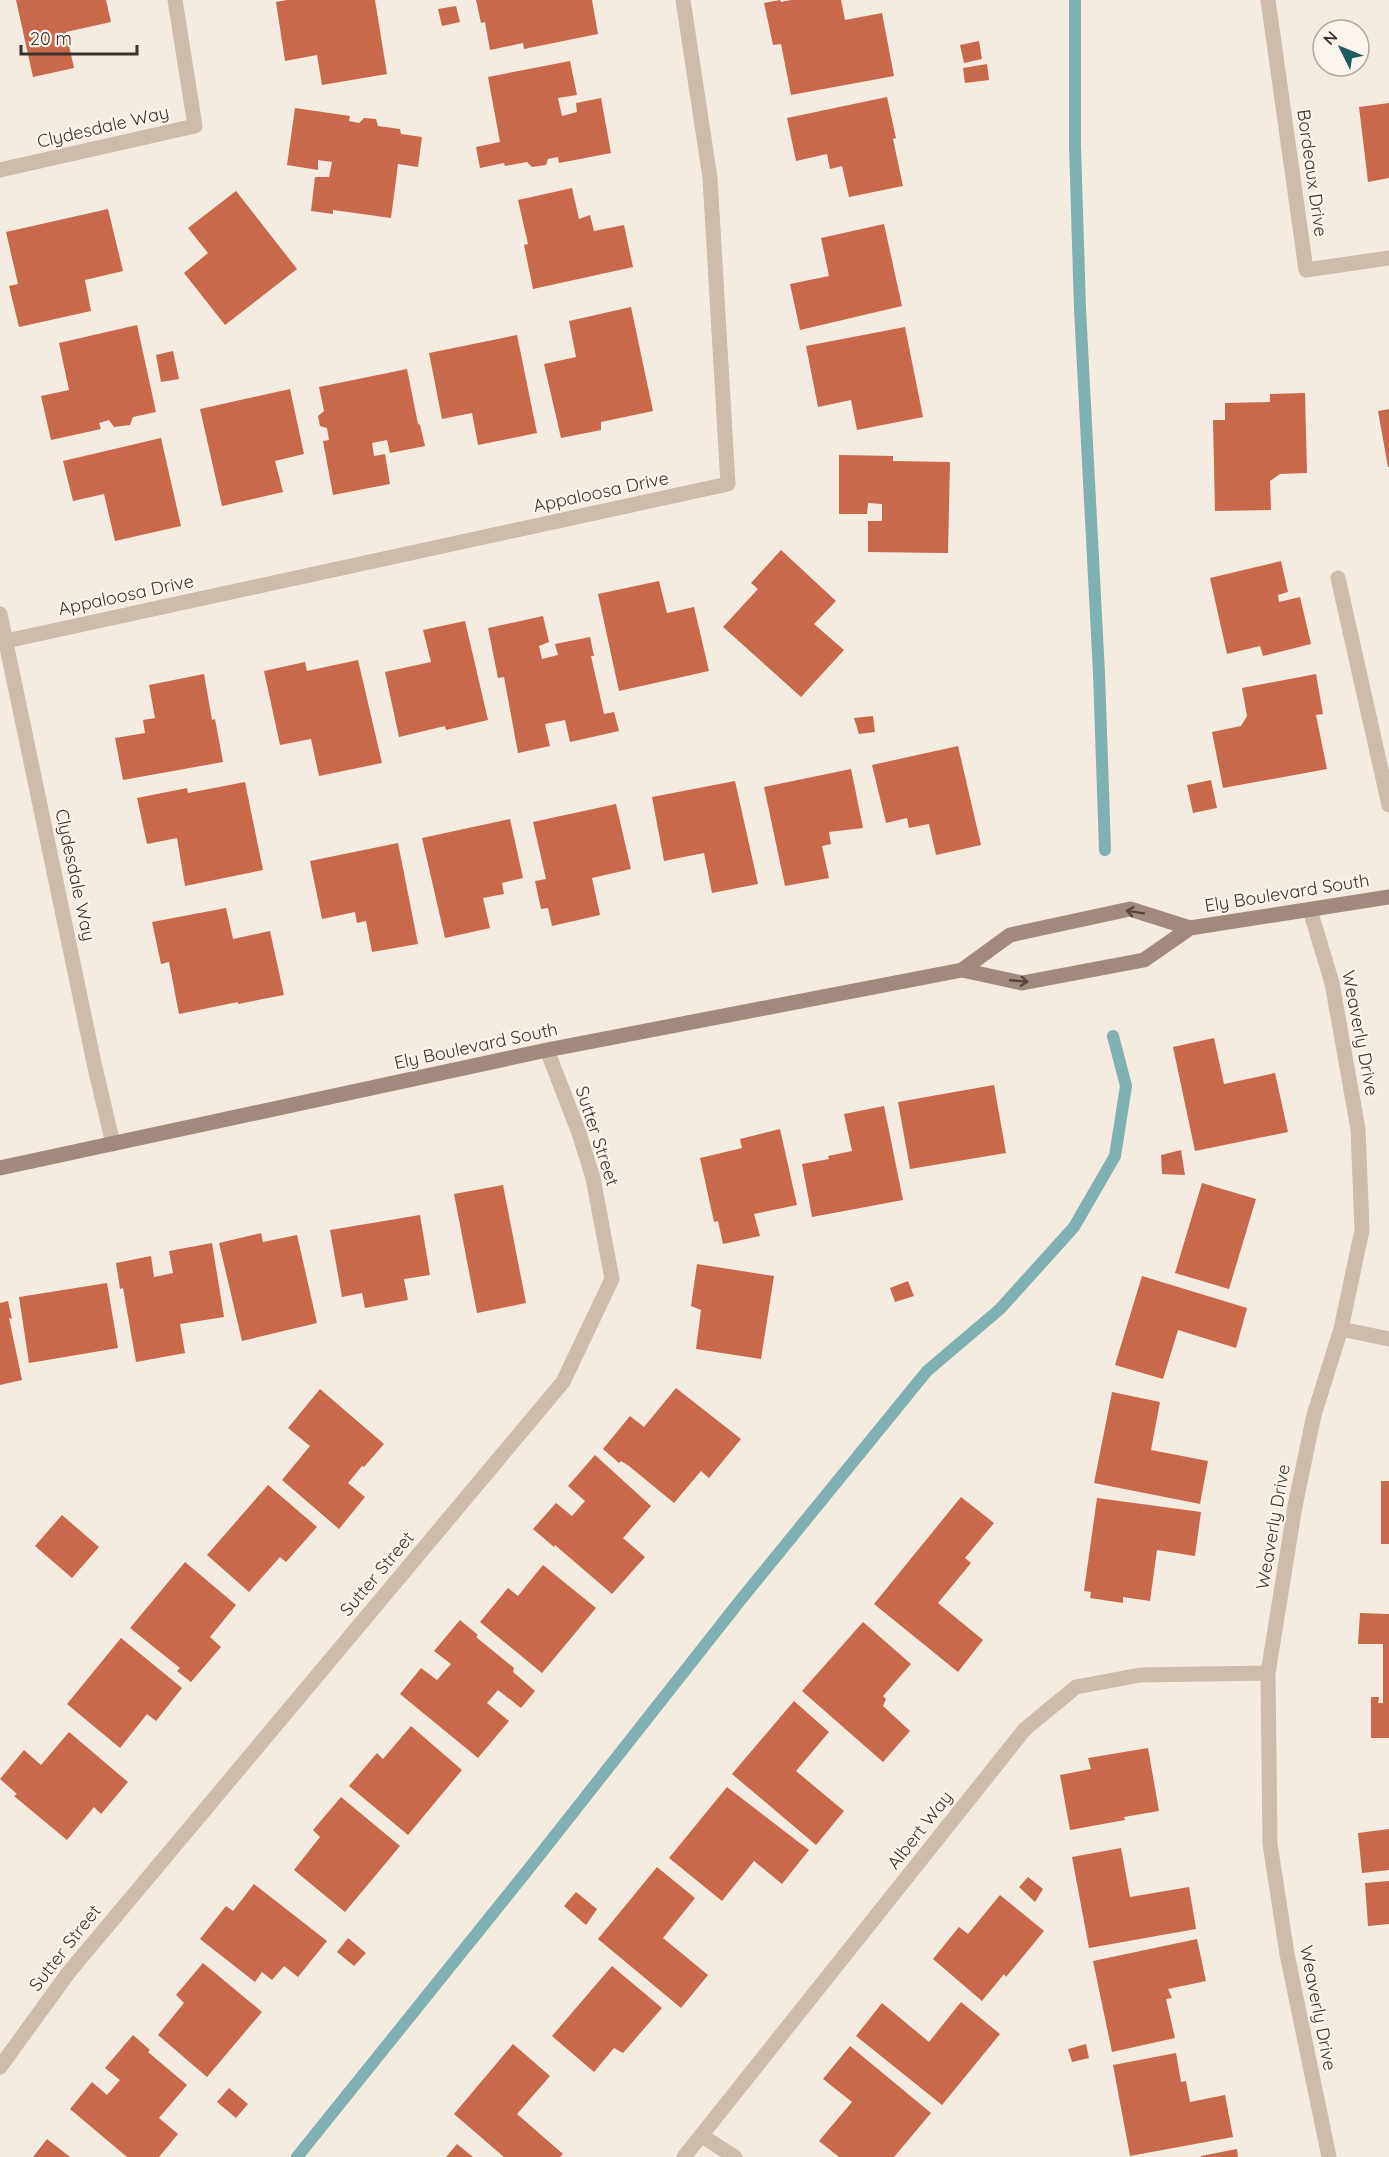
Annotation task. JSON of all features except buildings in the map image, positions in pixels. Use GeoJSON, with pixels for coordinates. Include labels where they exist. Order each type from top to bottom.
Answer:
{"type":"FeatureCollection","features":[{"type":"Feature","properties":{"kind":"main road","name":"Ely Boulevard South"},"geometry":{"type":"LineString","coordinates":[[962,970],[1010,935],[1130,909],[1190,928],[1389,897]]}},
{"type":"Feature","properties":{"kind":"main road","name":"Ely Boulevard South"},"geometry":{"type":"LineString","coordinates":[[0,1168],[547,1050],[962,970],[1022,983],[1144,960],[1190,928]]}},
{"type":"Feature","properties":{"kind":"street","name":"Clydesdale Way"},"geometry":{"type":"LineString","coordinates":[[0,170],[195,126],[175,0]]}},
{"type":"Feature","properties":{"kind":"street","name":"Appaloosa Drive"},"geometry":{"type":"LineString","coordinates":[[6,641],[728,484],[710,178],[682,0]]}},
{"type":"Feature","properties":{"kind":"street","name":"Bordeaux Drive"},"geometry":{"type":"LineString","coordinates":[[1268,0],[1306,270],[1389,258]]}},
{"type":"Feature","properties":{"kind":"street"},"geometry":{"type":"LineString","coordinates":[[1338,578],[1389,805]]}},
{"type":"Feature","properties":{"kind":"street","name":"Clydesdale Way"},"geometry":{"type":"LineString","coordinates":[[0,614],[113,1144]]}},
{"type":"Feature","properties":{"kind":"street","name":"Weaverly Drive"},"geometry":{"type":"LineString","coordinates":[[1310,910],[1332,983],[1358,1129],[1362,1230],[1341,1329],[1314,1415],[1295,1506],[1268,1673],[1270,1844],[1287,1954],[1329,2157]]}},
{"type":"Feature","properties":{"kind":"street","name":"Sutter Street"},"geometry":{"type":"LineString","coordinates":[[0,2067],[69,1972],[563,1382],[612,1279],[593,1178],[579,1133],[547,1050]]}},
{"type":"Feature","properties":{"kind":"street"},"geometry":{"type":"LineString","coordinates":[[1341,1329],[1389,1339]]}},
{"type":"Feature","properties":{"kind":"street","name":"Albert Way"},"geometry":{"type":"LineString","coordinates":[[684,2157],[1025,1729],[1076,1687],[1140,1675],[1268,1673]]}},
{"type":"Feature","properties":{"kind":"street"},"geometry":{"type":"LineString","coordinates":[[702,2136],[735,2157]]}},
{"type":"Feature","properties":{"kind":"waterway"},"geometry":{"type":"LineString","coordinates":[[1075,0],[1075,146],[1080,309],[1099,673],[1105,850]]}},
{"type":"Feature","properties":{"kind":"waterway"},"geometry":{"type":"LineString","coordinates":[[297,2157],[739,1602],[927,1371],[1000,1309],[1074,1227],[1115,1156],[1126,1086],[1113,1036]]}}]}
